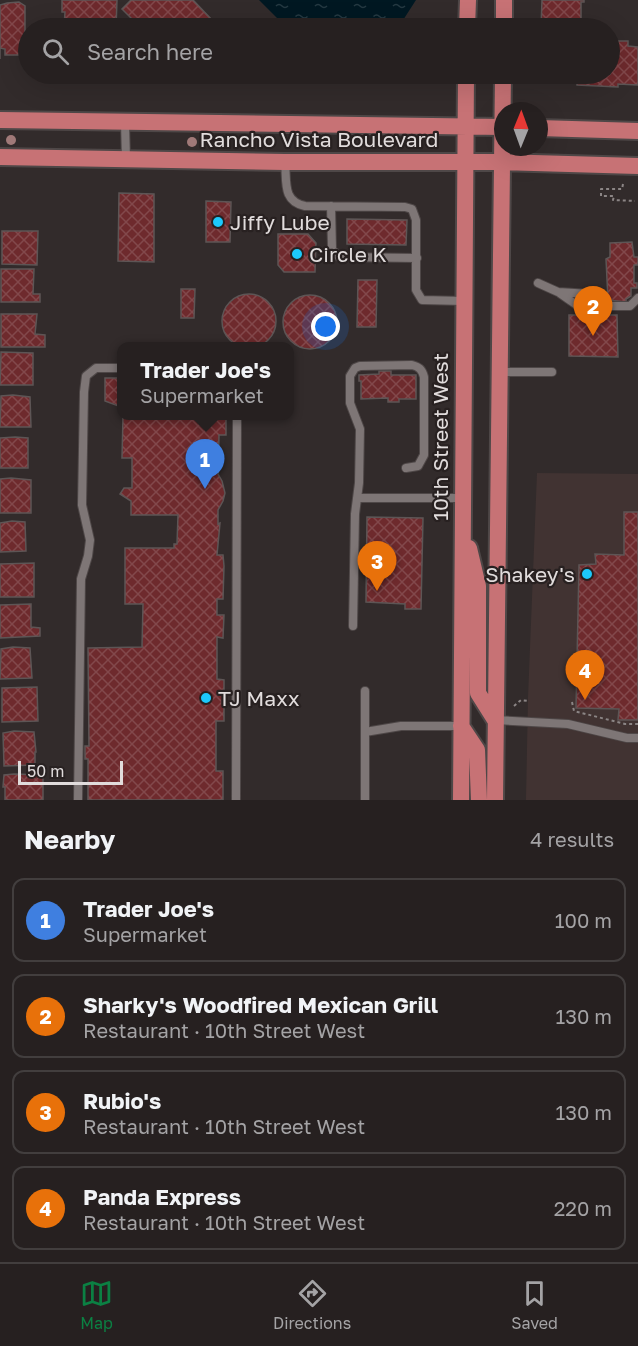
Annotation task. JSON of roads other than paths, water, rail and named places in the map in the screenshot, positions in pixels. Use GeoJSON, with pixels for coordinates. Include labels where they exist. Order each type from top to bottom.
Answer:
{"type":"FeatureCollection","features":[{"type":"Feature","properties":{"kind":"main road"},"geometry":{"type":"LineString","coordinates":[[467,18],[468,0]]}},
{"type":"Feature","properties":{"kind":"main road"},"geometry":{"type":"LineString","coordinates":[[504,0],[504,18]]}},
{"type":"Feature","properties":{"kind":"main road","name":"10th Street West"},"geometry":{"type":"LineString","coordinates":[[461,800],[466,84]]}},
{"type":"Feature","properties":{"kind":"main road"},"geometry":{"type":"LineString","coordinates":[[502,102],[503,84]]}},
{"type":"Feature","properties":{"kind":"main road","name":"Rancho Vista Boulevard"},"geometry":{"type":"LineString","coordinates":[[0,120],[494,127]]}},
{"type":"Feature","properties":{"kind":"main road"},"geometry":{"type":"LineString","coordinates":[[548,128],[638,131]]}},
{"type":"Feature","properties":{"kind":"main road"},"geometry":{"type":"LineString","coordinates":[[495,800],[501,156]]}},
{"type":"Feature","properties":{"kind":"main road","name":"Rancho Vista Boulevard"},"geometry":{"type":"LineString","coordinates":[[0,157],[285,162],[501,162],[638,166]]}},
{"type":"Feature","properties":{"kind":"main road"},"geometry":{"type":"LineString","coordinates":[[463,524],[478,586],[478,693],[495,720]]}},
{"type":"Feature","properties":{"kind":"main road"},"geometry":{"type":"LineString","coordinates":[[461,726],[477,750],[479,800]]}},
{"type":"Feature","properties":{"kind":"lane"},"geometry":{"type":"LineString","coordinates":[[126,123],[126,159]]}},
{"type":"Feature","properties":{"kind":"lane"},"geometry":{"type":"LineString","coordinates":[[285,162],[288,196],[294,204],[405,207],[412,210],[416,219],[416,290],[422,300],[464,301]]}},
{"type":"Feature","properties":{"kind":"lane"},"geometry":{"type":"LineString","coordinates":[[331,206],[332,249],[339,257],[417,258]]}},
{"type":"Feature","properties":{"kind":"lane"},"geometry":{"type":"LineString","coordinates":[[538,283],[558,292],[578,306],[630,306],[638,298]]}},
{"type":"Feature","properties":{"kind":"lane"},"geometry":{"type":"LineString","coordinates":[[558,292],[591,294],[608,307]]}},
{"type":"Feature","properties":{"kind":"lane"},"geometry":{"type":"LineString","coordinates":[[353,626],[355,514],[359,483],[360,429],[350,403],[350,376],[355,368],[365,365],[412,365],[422,370],[424,377],[424,455],[418,466],[406,468]]}},
{"type":"Feature","properties":{"kind":"lane"},"geometry":{"type":"LineString","coordinates":[[78,800],[81,579],[90,540],[82,505],[84,392],[86,376],[96,368],[117,368]]}},
{"type":"Feature","properties":{"kind":"lane"},"geometry":{"type":"LineString","coordinates":[[499,372],[552,372]]}},
{"type":"Feature","properties":{"kind":"lane"},"geometry":{"type":"LineString","coordinates":[[236,800],[237,420]]}},
{"type":"Feature","properties":{"kind":"lane"},"geometry":{"type":"LineString","coordinates":[[357,498],[463,498]]}},
{"type":"Feature","properties":{"kind":"lane"},"geometry":{"type":"LineString","coordinates":[[364,800],[365,691]]}},
{"type":"Feature","properties":{"kind":"lane"},"geometry":{"type":"LineString","coordinates":[[495,720],[568,724],[627,738],[638,738]]}},
{"type":"Feature","properties":{"kind":"lane"},"geometry":{"type":"LineString","coordinates":[[365,732],[401,726],[461,726]]}},
{"type":"Feature","properties":{"kind":"water"},"geometry":{"type":"Polygon","coordinates":[[[259,0],[416,0],[404,18],[277,18],[259,0]]]}},
{"type":"Feature","properties":{"kind":"place","name":"Jiffy Lube"},"geometry":{"type":"Point","coordinates":[218,222]}},
{"type":"Feature","properties":{"kind":"place","name":"Circle K"},"geometry":{"type":"Point","coordinates":[297,254]}},
{"type":"Feature","properties":{"kind":"place","name":"Sharky's Woodfired Mexican Grill"},"geometry":{"type":"Point","coordinates":[593,336]}},
{"type":"Feature","properties":{"kind":"place","name":"Trader Joe's"},"geometry":{"type":"Point","coordinates":[205,489]}},
{"type":"Feature","properties":{"kind":"place","name":"Shakey's"},"geometry":{"type":"Point","coordinates":[587,574]}},
{"type":"Feature","properties":{"kind":"place","name":"Rubio's"},"geometry":{"type":"Point","coordinates":[377,591]}},
{"type":"Feature","properties":{"kind":"place","name":"TJ Maxx"},"geometry":{"type":"Point","coordinates":[206,698]}},
{"type":"Feature","properties":{"kind":"place","name":"Panda Express"},"geometry":{"type":"Point","coordinates":[585,700]}}]}
